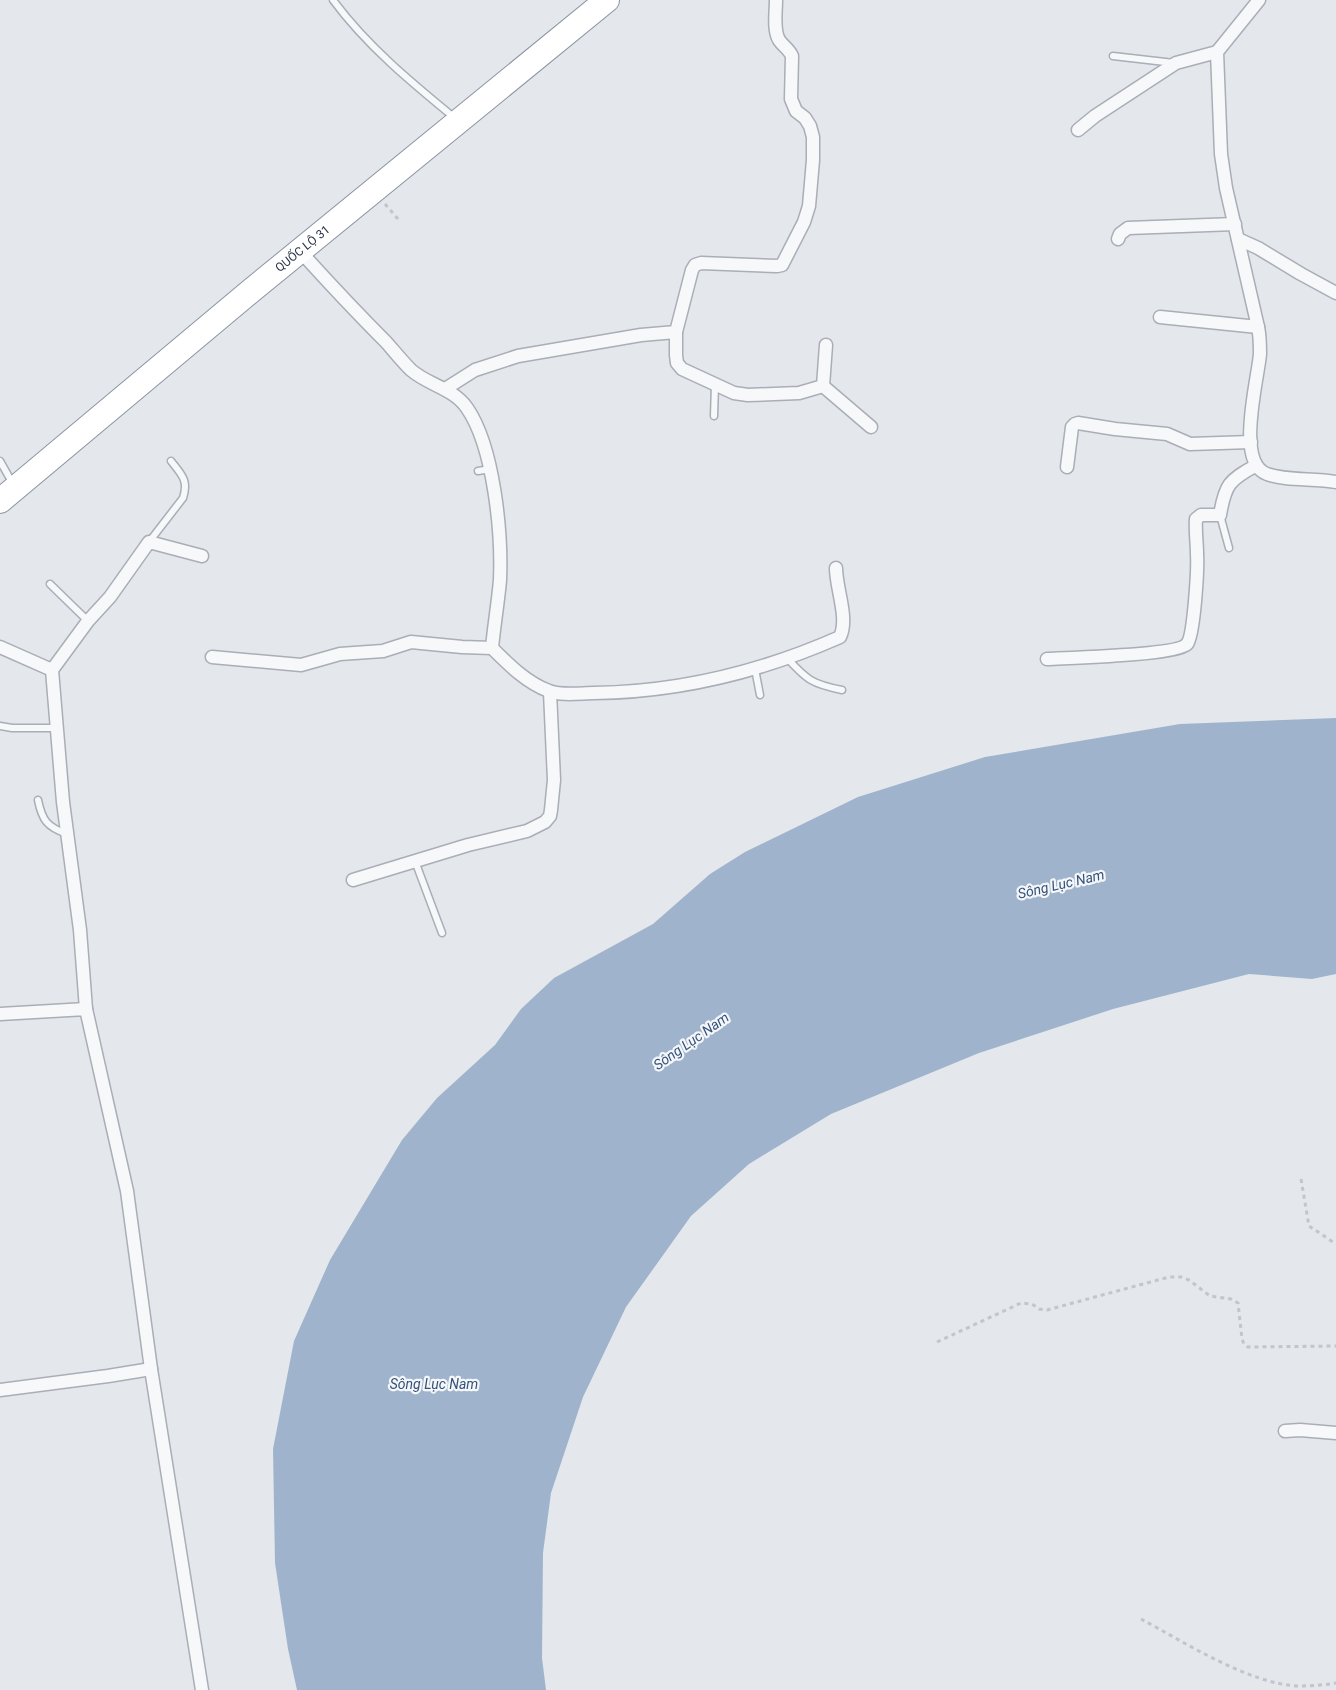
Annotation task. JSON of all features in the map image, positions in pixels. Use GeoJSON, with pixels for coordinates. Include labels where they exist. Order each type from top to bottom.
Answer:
{"type":"FeatureCollection","features":[{"type":"Feature","properties":{"kind":"highway","name":"QUỐC LỘ 31"},"geometry":{"type":"LineString","coordinates":[[8,494],[42,461],[460,122],[607,0]]}},
{"type":"Feature","properties":{"kind":"street"},"geometry":{"type":"LineString","coordinates":[[776,0],[776,33],[792,56],[792,99],[796,111],[805,118],[810,126],[813,137],[809,206],[804,222],[782,265],[741,266],[708,263],[695,265],[690,276],[674,344],[677,363],[682,369],[734,393],[748,395],[799,393],[823,386]]}},
{"type":"Feature","properties":{"kind":"street"},"geometry":{"type":"LineString","coordinates":[[1078,130],[1095,116],[1176,63],[1217,52],[1259,0]]}},
{"type":"Feature","properties":{"kind":"street"},"geometry":{"type":"LineString","coordinates":[[1217,52],[1221,154],[1226,188],[1258,327],[1260,355],[1252,400],[1252,460],[1255,466],[1266,474],[1336,482]]}},
{"type":"Feature","properties":{"kind":"street"},"geometry":{"type":"LineString","coordinates":[[1118,238],[1128,228],[1234,224]]}},
{"type":"Feature","properties":{"kind":"street"},"geometry":{"type":"LineString","coordinates":[[1238,239],[1258,248],[1336,293]]}},
{"type":"Feature","properties":{"kind":"street"},"geometry":{"type":"LineString","coordinates":[[300,251],[410,368],[419,376],[458,397],[472,416],[482,438],[484,470],[500,544],[500,581],[492,648]]}},
{"type":"Feature","properties":{"kind":"street"},"geometry":{"type":"LineString","coordinates":[[1160,317],[1258,327]]}},
{"type":"Feature","properties":{"kind":"street"},"geometry":{"type":"LineString","coordinates":[[446,389],[475,370],[518,356],[641,335],[676,332]]}},
{"type":"Feature","properties":{"kind":"street"},"geometry":{"type":"LineString","coordinates":[[823,386],[826,346]]}},
{"type":"Feature","properties":{"kind":"street"},"geometry":{"type":"LineString","coordinates":[[823,386],[871,427]]}},
{"type":"Feature","properties":{"kind":"street"},"geometry":{"type":"LineString","coordinates":[[1067,467],[1072,427],[1078,423],[1167,434],[1190,444],[1251,442]]}},
{"type":"Feature","properties":{"kind":"street"},"geometry":{"type":"LineString","coordinates":[[1047,659],[1101,657],[1172,650],[1185,646],[1190,635],[1194,605],[1197,554],[1196,519],[1201,515],[1220,515],[1225,492],[1229,485],[1239,474],[1255,466]]}},
{"type":"Feature","properties":{"kind":"street"},"geometry":{"type":"LineString","coordinates":[[202,556],[149,542],[110,597],[88,621],[52,670],[68,834],[80,930],[86,1009],[127,1191],[151,1369],[202,1690]]}},
{"type":"Feature","properties":{"kind":"street"},"geometry":{"type":"LineString","coordinates":[[212,657],[275,661],[301,665],[340,654],[383,651],[411,642],[492,648],[517,672],[550,692],[570,694],[614,693],[650,689],[713,679],[755,669],[840,637],[843,631],[844,619],[836,579],[836,568]]}},
{"type":"Feature","properties":{"kind":"street"},"geometry":{"type":"LineString","coordinates":[[0,647],[52,670]]}},
{"type":"Feature","properties":{"kind":"street"},"geometry":{"type":"LineString","coordinates":[[353,880],[468,845],[527,831],[545,822],[551,810],[554,780],[550,692]]}},
{"type":"Feature","properties":{"kind":"street"},"geometry":{"type":"LineString","coordinates":[[0,1014],[86,1009]]}},
{"type":"Feature","properties":{"kind":"street"},"geometry":{"type":"LineString","coordinates":[[0,1390],[151,1369]]}},
{"type":"Feature","properties":{"kind":"street"},"geometry":{"type":"LineString","coordinates":[[1285,1431],[1300,1430],[1336,1433]]}},
{"type":"Feature","properties":{"kind":"lane"},"geometry":{"type":"LineString","coordinates":[[333,0],[370,43],[415,86],[460,122]]}},
{"type":"Feature","properties":{"kind":"lane"},"geometry":{"type":"LineString","coordinates":[[1114,56],[1176,63]]}},
{"type":"Feature","properties":{"kind":"lane"},"geometry":{"type":"LineString","coordinates":[[714,416],[715,385]]}},
{"type":"Feature","properties":{"kind":"lane"},"geometry":{"type":"LineString","coordinates":[[149,542],[183,498],[185,492],[184,477],[171,461]]}},
{"type":"Feature","properties":{"kind":"lane"},"geometry":{"type":"LineString","coordinates":[[0,462],[8,494]]}},
{"type":"Feature","properties":{"kind":"lane"},"geometry":{"type":"LineString","coordinates":[[1220,515],[1229,548]]}},
{"type":"Feature","properties":{"kind":"lane"},"geometry":{"type":"LineString","coordinates":[[50,584],[88,621]]}},
{"type":"Feature","properties":{"kind":"lane"},"geometry":{"type":"LineString","coordinates":[[787,657],[812,682],[820,686],[842,690]]}},
{"type":"Feature","properties":{"kind":"lane"},"geometry":{"type":"LineString","coordinates":[[755,669],[760,695]]}},
{"type":"Feature","properties":{"kind":"lane"},"geometry":{"type":"LineString","coordinates":[[0,726],[12,728],[57,728]]}},
{"type":"Feature","properties":{"kind":"lane"},"geometry":{"type":"LineString","coordinates":[[38,800],[41,814],[46,822],[54,829],[68,834]]}},
{"type":"Feature","properties":{"kind":"lane"},"geometry":{"type":"LineString","coordinates":[[415,861],[442,933]]}},
{"type":"Feature","properties":{"kind":"path"},"geometry":{"type":"LineString","coordinates":[[1301,1179],[1309,1226],[1336,1244]]}},
{"type":"Feature","properties":{"kind":"path"},"geometry":{"type":"LineString","coordinates":[[937,1342],[1022,1302],[1047,1310],[1169,1277],[1181,1277],[1189,1280],[1210,1296],[1238,1302],[1242,1338],[1244,1344],[1248,1346],[1336,1346]]}},
{"type":"Feature","properties":{"kind":"path"},"geometry":{"type":"LineString","coordinates":[[1141,1619],[1234,1668],[1273,1682],[1297,1686],[1325,1685],[1336,1682]]}},
{"type":"Feature","properties":{"kind":"water","name":"Sông Lục Nam"},"geometry":{"type":"Polygon","coordinates":[[[1336,718],[1336,974],[1312,979],[1249,974],[1113,1009],[979,1053],[831,1114],[749,1164],[691,1216],[626,1307],[583,1397],[551,1493],[543,1553],[542,1658],[546,1690],[297,1690],[288,1649],[275,1563],[273,1449],[294,1341],[330,1260],[402,1140],[437,1098],[495,1045],[521,1009],[554,978],[653,924],[710,874],[745,852],[858,797],[985,757],[1180,724],[1336,718]]]}}]}
